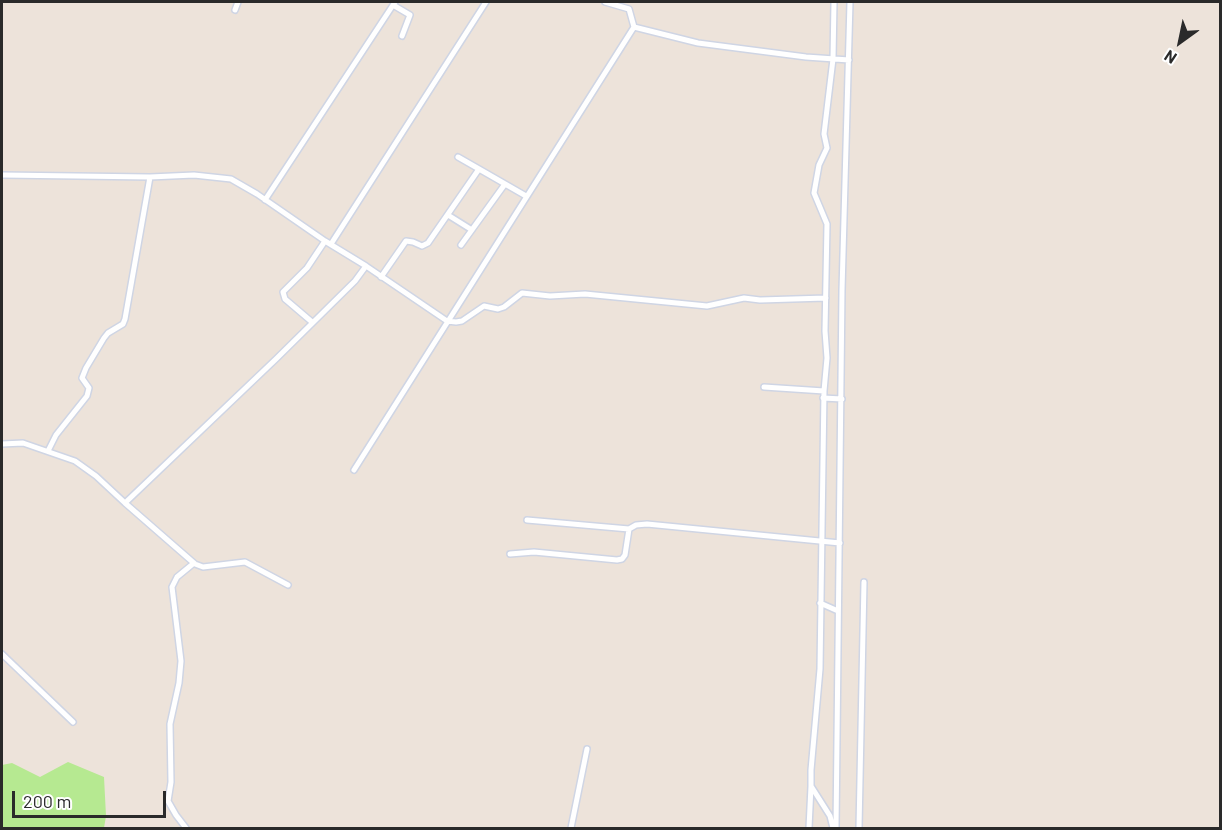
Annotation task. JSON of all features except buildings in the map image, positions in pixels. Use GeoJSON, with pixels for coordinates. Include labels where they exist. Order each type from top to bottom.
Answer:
{"type":"FeatureCollection","features":[{"type":"Feature","properties":{"kind":"street"},"geometry":{"type":"LineString","coordinates":[[235,10],[238,2]]}},
{"type":"Feature","properties":{"kind":"street"},"geometry":{"type":"LineString","coordinates":[[312,322],[285,298],[283,292],[328,242],[486,2]]}},
{"type":"Feature","properties":{"kind":"street"},"geometry":{"type":"LineString","coordinates":[[354,470],[634,27],[629,9],[605,2]]}},
{"type":"Feature","properties":{"kind":"street"},"geometry":{"type":"LineString","coordinates":[[809,828],[814,724],[820,669],[820,541],[827,358],[827,224],[814,192],[819,165],[826,152],[824,134],[832,59],[834,2]]}},
{"type":"Feature","properties":{"kind":"street"},"geometry":{"type":"LineString","coordinates":[[834,828],[842,290],[850,2]]}},
{"type":"Feature","properties":{"kind":"street"},"geometry":{"type":"LineString","coordinates":[[265,200],[394,3],[410,15],[402,36]]}},
{"type":"Feature","properties":{"kind":"street"},"geometry":{"type":"LineString","coordinates":[[634,27],[698,43],[849,60]]}},
{"type":"Feature","properties":{"kind":"street"},"geometry":{"type":"LineString","coordinates":[[458,157],[526,196]]}},
{"type":"Feature","properties":{"kind":"street"},"geometry":{"type":"LineString","coordinates":[[381,277],[403,244],[408,241],[425,246],[479,169]]}},
{"type":"Feature","properties":{"kind":"street"},"geometry":{"type":"LineString","coordinates":[[2,174],[216,176],[236,182],[447,321],[462,321],[484,306],[498,309],[511,303],[522,293],[550,296],[585,294],[707,306],[744,298],[760,300],[826,298]]}},
{"type":"Feature","properties":{"kind":"street"},"geometry":{"type":"LineString","coordinates":[[48,450],[56,435],[87,396],[89,388],[82,376],[91,360],[108,333],[123,324],[125,319],[150,177]]}},
{"type":"Feature","properties":{"kind":"street"},"geometry":{"type":"LineString","coordinates":[[461,245],[505,184]]}},
{"type":"Feature","properties":{"kind":"street"},"geometry":{"type":"LineString","coordinates":[[448,215],[472,230]]}},
{"type":"Feature","properties":{"kind":"street"},"geometry":{"type":"LineString","coordinates":[[125,503],[356,281],[366,266]]}},
{"type":"Feature","properties":{"kind":"street"},"geometry":{"type":"LineString","coordinates":[[764,387],[824,391]]}},
{"type":"Feature","properties":{"kind":"street"},"geometry":{"type":"LineString","coordinates":[[824,398],[842,399]]}},
{"type":"Feature","properties":{"kind":"street"},"geometry":{"type":"LineString","coordinates":[[2,444],[23,443],[48,450],[80,464],[194,563],[203,567],[245,562],[288,585]]}},
{"type":"Feature","properties":{"kind":"street"},"geometry":{"type":"LineString","coordinates":[[527,520],[629,529],[636,525],[647,524],[840,543]]}},
{"type":"Feature","properties":{"kind":"street"},"geometry":{"type":"LineString","coordinates":[[510,554],[534,552],[622,559],[625,555],[629,529]]}},
{"type":"Feature","properties":{"kind":"street"},"geometry":{"type":"LineString","coordinates":[[186,828],[168,801],[171,782],[170,724],[179,683],[181,661],[172,587],[177,577],[194,563]]}},
{"type":"Feature","properties":{"kind":"street"},"geometry":{"type":"LineString","coordinates":[[859,828],[864,582]]}},
{"type":"Feature","properties":{"kind":"street"},"geometry":{"type":"LineString","coordinates":[[820,603],[838,611]]}},
{"type":"Feature","properties":{"kind":"street"},"geometry":{"type":"LineString","coordinates":[[2,654],[73,722]]}},
{"type":"Feature","properties":{"kind":"street"},"geometry":{"type":"LineString","coordinates":[[570,828],[587,749]]}},
{"type":"Feature","properties":{"kind":"street"},"geometry":{"type":"LineString","coordinates":[[811,786],[830,816],[834,828]]}},
{"type":"Feature","properties":{"kind":"green space"},"geometry":{"type":"Polygon","coordinates":[[[68,762],[104,777],[106,816],[104,828],[2,828],[2,765],[12,763],[40,777],[68,762]]]}}]}
